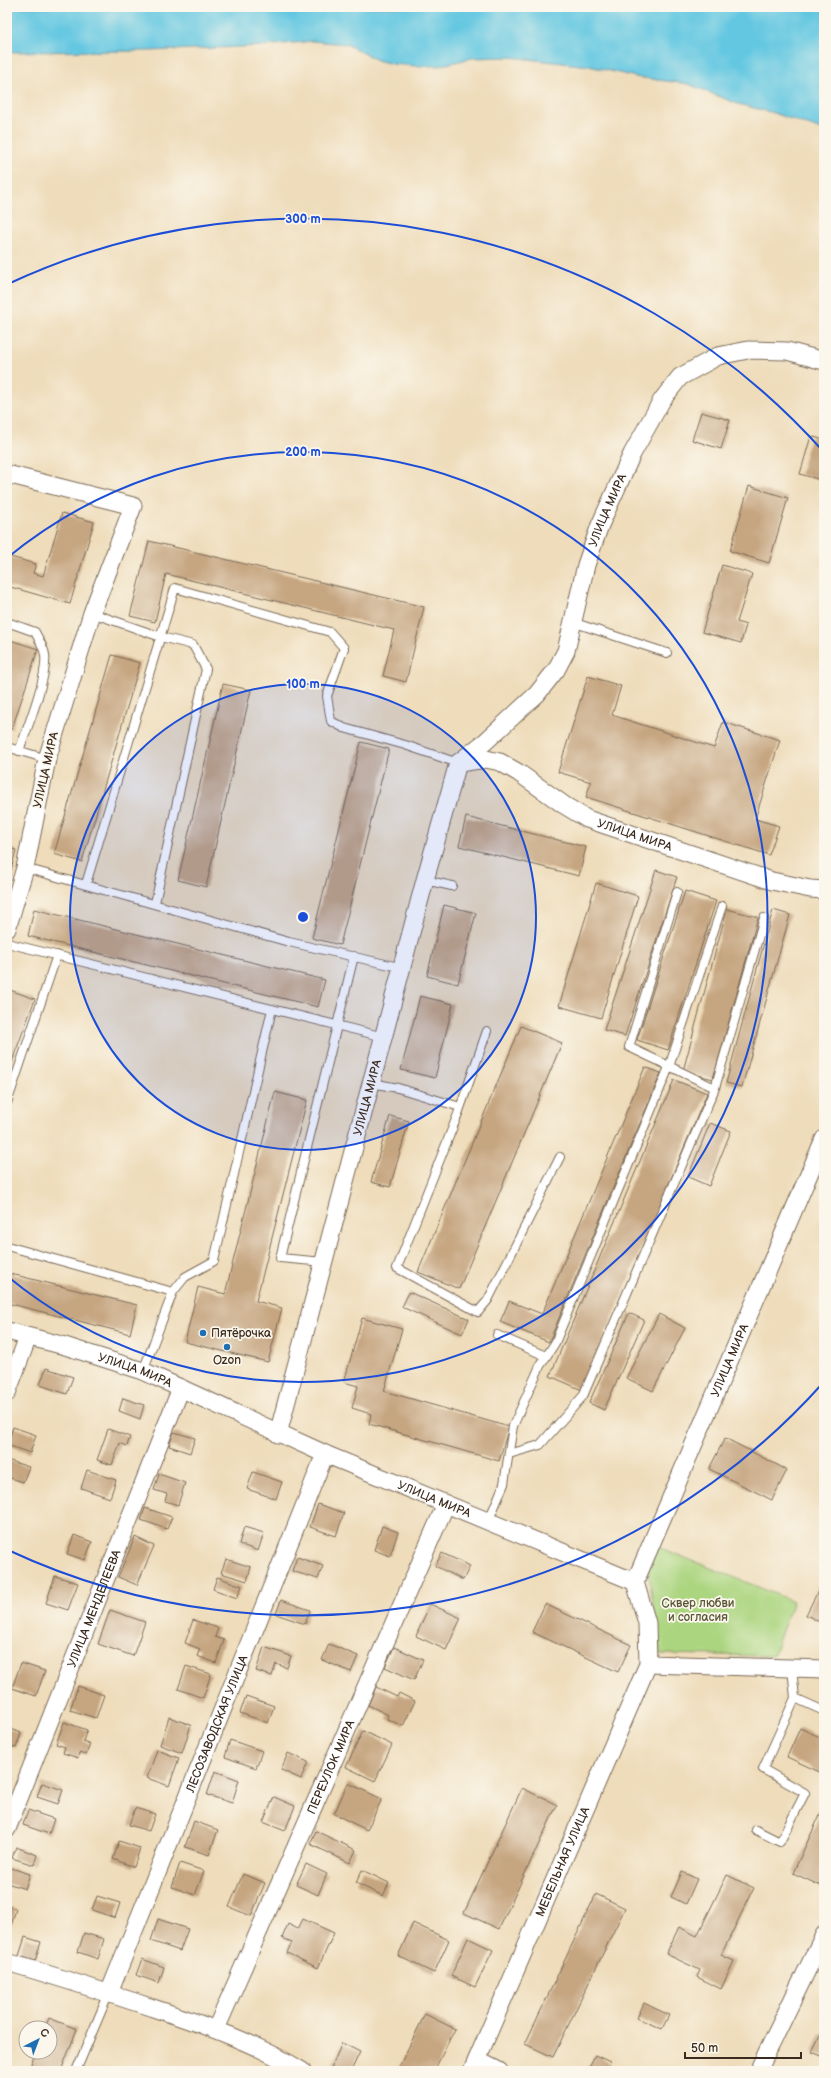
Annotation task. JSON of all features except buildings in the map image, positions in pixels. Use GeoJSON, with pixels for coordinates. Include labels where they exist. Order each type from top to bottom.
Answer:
{"type":"FeatureCollection","features":[{"type":"Feature","properties":{"kind":"street","name":"УЛИЦА МИРА"},"geometry":{"type":"LineString","coordinates":[[278,1434],[403,968],[425,880],[458,763],[485,742],[538,694],[556,670],[566,651],[586,566],[600,524],[632,454],[662,400],[680,377],[718,356],[748,350],[787,351],[824,361]]}},
{"type":"Feature","properties":{"kind":"street","name":"УЛИЦА МИРА"},"geometry":{"type":"LineString","coordinates":[[7,474],[133,506],[92,613],[47,759],[25,868],[9,912],[7,929]]}},
{"type":"Feature","properties":{"kind":"street","name":"УЛИЦА МИРА"},"geometry":{"type":"LineString","coordinates":[[458,763],[486,759],[500,762],[519,773],[564,805],[587,819],[772,881],[810,889],[824,890]]}},
{"type":"Feature","properties":{"kind":"street","name":"УЛИЦА МИРА"},"geometry":{"type":"LineString","coordinates":[[7,1331],[143,1371],[278,1434],[635,1582],[824,1139]]}},
{"type":"Feature","properties":{"kind":"street"},"geometry":{"type":"LineString","coordinates":[[7,1393],[28,1337]]}},
{"type":"Feature","properties":{"kind":"street","name":"УЛИЦА МЕНДЕЛЕЕВА"},"geometry":{"type":"LineString","coordinates":[[7,1829],[181,1388]]}},
{"type":"Feature","properties":{"kind":"street","name":"ЛЕСОЗАВОДСКАЯ УЛИЦА"},"geometry":{"type":"LineString","coordinates":[[109,1993],[325,1454]]}},
{"type":"Feature","properties":{"kind":"street","name":"ПЕРЕУЛОК МИРА"},"geometry":{"type":"LineString","coordinates":[[216,2029],[446,1504]]}},
{"type":"Feature","properties":{"kind":"street"},"geometry":{"type":"LineString","coordinates":[[635,1582],[647,1623],[648,1664],[824,1669]]}},
{"type":"Feature","properties":{"kind":"street","name":"МЕБЕЛЬНАЯ УЛИЦА"},"geometry":{"type":"LineString","coordinates":[[499,2071],[474,2066],[648,1664]]}},
{"type":"Feature","properties":{"kind":"street"},"geometry":{"type":"LineString","coordinates":[[758,2071],[824,1935]]}},
{"type":"Feature","properties":{"kind":"street"},"geometry":{"type":"LineString","coordinates":[[7,1962],[109,1993],[216,2029],[278,2057],[302,2071]]}},
{"type":"Feature","properties":{"kind":"lane"},"geometry":{"type":"LineString","coordinates":[[86,884],[175,588],[330,632],[344,648],[327,696],[331,721],[344,728],[405,745],[458,763]]}},
{"type":"Feature","properties":{"kind":"lane"},"geometry":{"type":"LineString","coordinates":[[92,613],[193,645],[206,669],[154,903]]}},
{"type":"Feature","properties":{"kind":"lane"},"geometry":{"type":"LineString","coordinates":[[7,622],[35,632],[42,644],[45,656],[41,686],[19,751]]}},
{"type":"Feature","properties":{"kind":"lane"},"geometry":{"type":"LineString","coordinates":[[572,622],[667,654]]}},
{"type":"Feature","properties":{"kind":"lane"},"geometry":{"type":"LineString","coordinates":[[7,747],[47,759]]}},
{"type":"Feature","properties":{"kind":"lane"},"geometry":{"type":"LineString","coordinates":[[25,868],[289,942],[403,968]]}},
{"type":"Feature","properties":{"kind":"lane"},"geometry":{"type":"LineString","coordinates":[[425,880],[452,886]]}},
{"type":"Feature","properties":{"kind":"lane"},"geometry":{"type":"LineString","coordinates":[[677,892],[629,1047],[669,1068],[715,1088]]}},
{"type":"Feature","properties":{"kind":"lane"},"geometry":{"type":"LineString","coordinates":[[488,1522],[504,1484],[513,1426],[540,1366],[555,1343],[669,1068],[722,906]]}},
{"type":"Feature","properties":{"kind":"lane"},"geometry":{"type":"LineString","coordinates":[[509,1454],[540,1445],[583,1396],[715,1088],[764,918]]}},
{"type":"Feature","properties":{"kind":"lane"},"geometry":{"type":"LineString","coordinates":[[7,943],[384,1037]]}},
{"type":"Feature","properties":{"kind":"lane"},"geometry":{"type":"LineString","coordinates":[[7,1103],[57,955]]}},
{"type":"Feature","properties":{"kind":"lane"},"geometry":{"type":"LineString","coordinates":[[324,1262],[280,1258],[354,956]]}},
{"type":"Feature","properties":{"kind":"lane"},"geometry":{"type":"LineString","coordinates":[[143,1371],[173,1292],[185,1277],[214,1260],[272,1009]]}},
{"type":"Feature","properties":{"kind":"lane"},"geometry":{"type":"LineString","coordinates":[[487,1031],[460,1107],[397,1268],[478,1312],[488,1300],[560,1157]]}},
{"type":"Feature","properties":{"kind":"lane"},"geometry":{"type":"LineString","coordinates":[[372,1083],[398,1088],[460,1107]]}},
{"type":"Feature","properties":{"kind":"lane"},"geometry":{"type":"LineString","coordinates":[[7,1246],[173,1292]]}},
{"type":"Feature","properties":{"kind":"lane"},"geometry":{"type":"LineString","coordinates":[[497,1335],[546,1356]]}},
{"type":"Feature","properties":{"kind":"lane"},"geometry":{"type":"LineString","coordinates":[[756,1830],[780,1842],[805,1793],[763,1769],[795,1698],[792,1668]]}},
{"type":"Feature","properties":{"kind":"lane"},"geometry":{"type":"LineString","coordinates":[[795,1698],[824,1711]]}},
{"type":"Feature","properties":{"kind":"lane"},"geometry":{"type":"LineString","coordinates":[[76,2071],[109,1993]]}},
{"type":"Feature","properties":{"kind":"green space","name":"Сквер любви и согласия"},"geometry":{"type":"Polygon","coordinates":[[[658,1547],[793,1601],[773,1656],[660,1654],[648,1568],[658,1547]]]}},
{"type":"Feature","properties":{"kind":"water"},"geometry":{"type":"Polygon","coordinates":[[[7,7],[824,7],[824,131],[774,113],[738,104],[688,84],[636,77],[589,66],[509,57],[472,58],[438,66],[416,66],[392,64],[377,60],[346,44],[313,41],[263,46],[149,51],[7,52],[7,7]]]}},
{"type":"Feature","properties":{"kind":"place","name":"Пятёрочка"},"geometry":{"type":"Point","coordinates":[203,1333]}},
{"type":"Feature","properties":{"kind":"place","name":"Ozon"},"geometry":{"type":"Point","coordinates":[227,1347]}}]}
